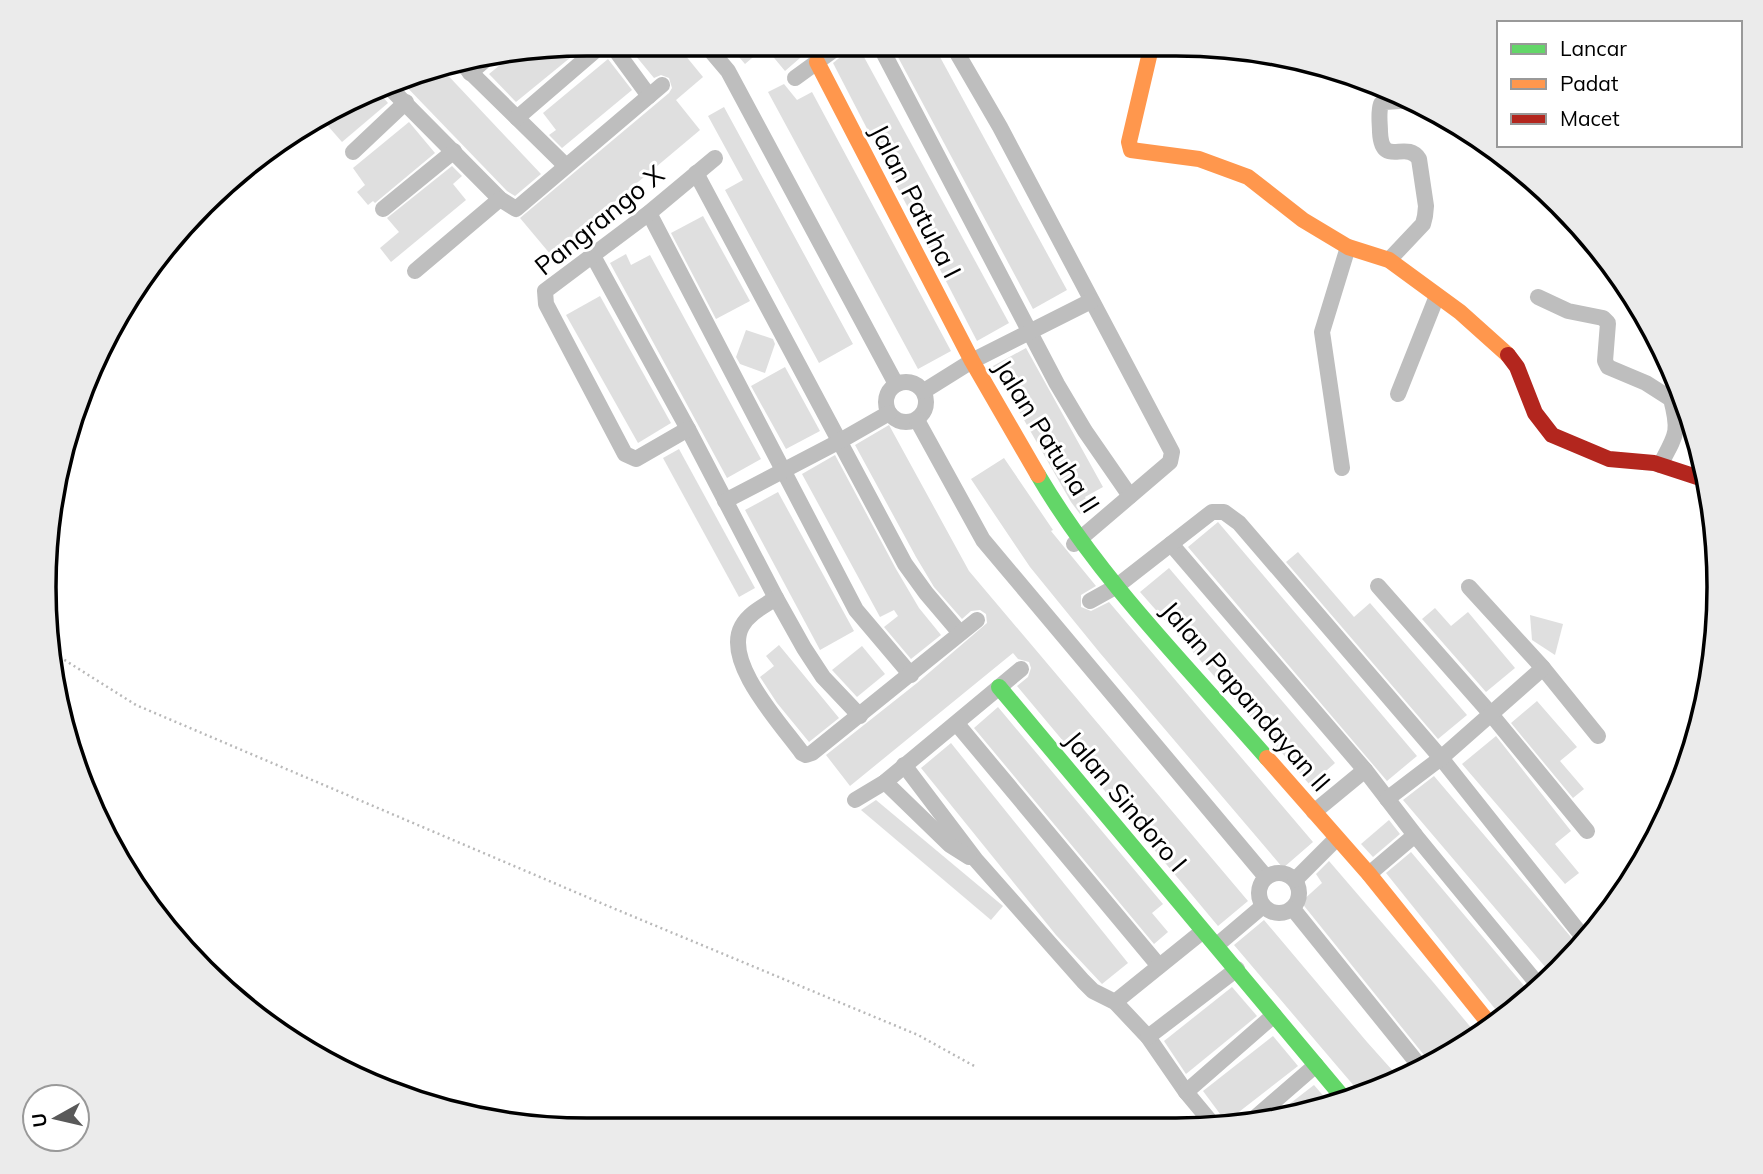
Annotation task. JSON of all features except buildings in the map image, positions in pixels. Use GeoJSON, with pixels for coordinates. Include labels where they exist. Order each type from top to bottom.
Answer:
{"type":"FeatureCollection","features":[{"type":"Feature","properties":{"kind":"street"},"geometry":{"type":"LineString","coordinates":[[517,118],[589,56]]}},
{"type":"Feature","properties":{"kind":"street"},"geometry":{"type":"LineString","coordinates":[[620,56],[649,96]]}},
{"type":"Feature","properties":{"kind":"street"},"geometry":{"type":"LineString","coordinates":[[715,56],[728,71],[896,384]]}},
{"type":"Feature","properties":{"kind":"street"},"geometry":{"type":"LineString","coordinates":[[795,78],[825,56]]}},
{"type":"Feature","properties":{"kind":"street"},"geometry":{"type":"LineString","coordinates":[[885,56],[1030,333],[1085,431],[1130,496]]}},
{"type":"Feature","properties":{"kind":"street"},"geometry":{"type":"LineString","coordinates":[[959,56],[1000,127],[1172,452],[1170,462],[1077,541]]}},
{"type":"Feature","properties":{"kind":"street"},"geometry":{"type":"LineString","coordinates":[[1149,56],[1129,142],[1132,150],[1199,159],[1248,177],[1303,220],[1348,247],[1389,260],[1502,348],[1517,367],[1535,413],[1552,435],[1609,459],[1660,465],[1695,477]]}},
{"type":"Feature","properties":{"kind":"street","name":"Jalan Patuha I"},"geometry":{"type":"LineString","coordinates":[[817,62],[972,361]]}},
{"type":"Feature","properties":{"kind":"street"},"geometry":{"type":"LineString","coordinates":[[467,70],[566,166]]}},
{"type":"Feature","properties":{"kind":"street"},"geometry":{"type":"LineString","coordinates":[[395,92],[500,199],[516,209],[662,85]]}},
{"type":"Feature","properties":{"kind":"street"},"geometry":{"type":"LineString","coordinates":[[353,152],[406,102]]}},
{"type":"Feature","properties":{"kind":"street"},"geometry":{"type":"LineString","coordinates":[[1389,260],[1423,224],[1426,206],[1419,159],[1415,153],[1392,153],[1385,150],[1381,144],[1379,110],[1381,104],[1391,102]]}},
{"type":"Feature","properties":{"kind":"street"},"geometry":{"type":"LineString","coordinates":[[383,209],[454,151]]}},
{"type":"Feature","properties":{"kind":"street","name":"Pangrango X"},"geometry":{"type":"LineString","coordinates":[[688,429],[636,459],[625,454],[544,297],[549,286],[649,214],[715,158]]}},
{"type":"Feature","properties":{"kind":"street"},"geometry":{"type":"LineString","coordinates":[[696,173],[905,564],[960,633]]}},
{"type":"Feature","properties":{"kind":"street"},"geometry":{"type":"LineString","coordinates":[[415,271],[500,199]]}},
{"type":"Feature","properties":{"kind":"street"},"geometry":{"type":"LineString","coordinates":[[649,214],[856,610],[911,675]]}},
{"type":"Feature","properties":{"kind":"street"},"geometry":{"type":"LineString","coordinates":[[1342,468],[1322,332],[1348,247]]}},
{"type":"Feature","properties":{"kind":"street"},"geometry":{"type":"LineString","coordinates":[[593,256],[688,429],[776,598],[824,677],[860,716]]}},
{"type":"Feature","properties":{"kind":"street"},"geometry":{"type":"LineString","coordinates":[[1398,394],[1437,296]]}},
{"type":"Feature","properties":{"kind":"street"},"geometry":{"type":"LineString","coordinates":[[1538,298],[1568,311],[1603,318],[1608,323],[1605,361],[1608,367],[1646,383],[1671,398],[1676,417],[1676,434],[1660,465]]}},
{"type":"Feature","properties":{"kind":"street"},"geometry":{"type":"LineString","coordinates":[[924,391],[972,361],[1091,301]]}},
{"type":"Feature","properties":{"kind":"street","name":"Jalan Patuha II"},"geometry":{"type":"LineString","coordinates":[[972,361],[1077,541],[1117,586]]}},
{"type":"Feature","properties":{"kind":"street"},"geometry":{"type":"LineString","coordinates":[[906,381],[916,384],[924,391],[927,402],[924,412],[917,420],[906,423],[896,420],[889,413],[886,402],[888,392],[896,384],[906,381]]}},
{"type":"Feature","properties":{"kind":"street"},"geometry":{"type":"LineString","coordinates":[[725,500],[889,413]]}},
{"type":"Feature","properties":{"kind":"street"},"geometry":{"type":"LineString","coordinates":[[917,420],[983,540],[1266,877]]}},
{"type":"Feature","properties":{"kind":"street"},"geometry":{"type":"LineString","coordinates":[[1090,601],[1117,586],[1212,512],[1224,512],[1239,523],[1441,758],[1579,932]]}},
{"type":"Feature","properties":{"kind":"street"},"geometry":{"type":"LineString","coordinates":[[1171,544],[1365,770],[1533,979]]}},
{"type":"Feature","properties":{"kind":"street","name":"Jalan Papandayan II"},"geometry":{"type":"LineString","coordinates":[[1117,586],[1336,839],[1370,874],[1485,1018]]}},
{"type":"Feature","properties":{"kind":"street"},"geometry":{"type":"LineString","coordinates":[[1378,586],[1490,713],[1587,831]]}},
{"type":"Feature","properties":{"kind":"street"},"geometry":{"type":"LineString","coordinates":[[1469,587],[1544,668],[1598,736]]}},
{"type":"Feature","properties":{"kind":"street"},"geometry":{"type":"LineString","coordinates":[[776,598],[749,617],[741,628],[741,662],[747,677],[806,755],[860,716],[976,620]]}},
{"type":"Feature","properties":{"kind":"street"},"geometry":{"type":"LineString","coordinates":[[1387,799],[1441,758],[1544,668]]}},
{"type":"Feature","properties":{"kind":"street"},"geometry":{"type":"LineString","coordinates":[[855,800],[885,782],[1021,669]]}},
{"type":"Feature","properties":{"kind":"street","name":"Jalan Sindoro I"},"geometry":{"type":"LineString","coordinates":[[999,687],[1339,1092]]}},
{"type":"Feature","properties":{"kind":"street"},"geometry":{"type":"LineString","coordinates":[[957,724],[1158,966]]}},
{"type":"Feature","properties":{"kind":"street"},"geometry":{"type":"LineString","coordinates":[[904,765],[976,860],[1093,991],[1115,1002],[1148,1037],[1207,1117]]}},
{"type":"Feature","properties":{"kind":"street"},"geometry":{"type":"LineString","coordinates":[[1314,812],[1365,770]]}},
{"type":"Feature","properties":{"kind":"street"},"geometry":{"type":"LineString","coordinates":[[885,782],[950,845],[976,860]]}},
{"type":"Feature","properties":{"kind":"street"},"geometry":{"type":"LineString","coordinates":[[1370,874],[1415,835]]}},
{"type":"Feature","properties":{"kind":"street"},"geometry":{"type":"LineString","coordinates":[[1295,880],[1336,839]]}},
{"type":"Feature","properties":{"kind":"street"},"geometry":{"type":"LineString","coordinates":[[1276,872],[1287,873],[1295,880],[1300,889],[1293,909],[1283,913],[1272,912],[1263,906],[1259,896],[1260,885],[1266,877],[1276,872]]}},
{"type":"Feature","properties":{"kind":"street"},"geometry":{"type":"LineString","coordinates":[[1217,945],[1263,906]]}},
{"type":"Feature","properties":{"kind":"street"},"geometry":{"type":"LineString","coordinates":[[1293,909],[1415,1061]]}},
{"type":"Feature","properties":{"kind":"street"},"geometry":{"type":"LineString","coordinates":[[1115,1002],[1203,931]]}},
{"type":"Feature","properties":{"kind":"street"},"geometry":{"type":"LineString","coordinates":[[1148,1037],[1237,969]]}},
{"type":"Feature","properties":{"kind":"street"},"geometry":{"type":"LineString","coordinates":[[1186,1091],[1274,1015]]}},
{"type":"Feature","properties":{"kind":"street"},"geometry":{"type":"LineString","coordinates":[[1264,1110],[1316,1065]]}},
{"type":"Feature","properties":{"kind":"path"},"geometry":{"type":"LineString","coordinates":[[61,658],[136,705],[918,1035],[975,1066]]}},
{"type":"Feature","properties":{"kind":"traffic: fast"},"geometry":{"type":"LineString","coordinates":[[1038,475],[1062,513],[1116,586],[1267,758]]}},
{"type":"Feature","properties":{"kind":"traffic: fast"},"geometry":{"type":"LineString","coordinates":[[999,687],[1339,1092]]}},
{"type":"Feature","properties":{"kind":"traffic: slow"},"geometry":{"type":"LineString","coordinates":[[1149,56],[1129,142],[1131,150],[1199,159],[1248,177],[1303,220],[1348,247],[1389,260],[1460,312],[1508,355]]}},
{"type":"Feature","properties":{"kind":"traffic: slow"},"geometry":{"type":"LineString","coordinates":[[817,62],[972,361],[1038,475]]}},
{"type":"Feature","properties":{"kind":"traffic: slow"},"geometry":{"type":"LineString","coordinates":[[1267,758],[1369,874],[1485,1018]]}},
{"type":"Feature","properties":{"kind":"traffic: jam"},"geometry":{"type":"LineString","coordinates":[[1508,355],[1517,367],[1535,413],[1552,435],[1609,459],[1654,463],[1695,477]]}}]}
